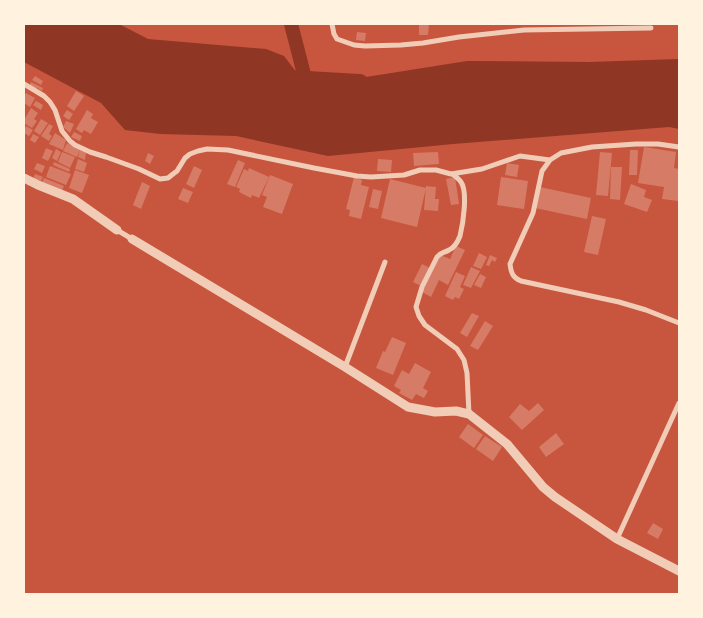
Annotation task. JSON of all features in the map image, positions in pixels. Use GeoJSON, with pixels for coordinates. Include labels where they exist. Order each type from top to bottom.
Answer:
{"type":"FeatureCollection","features":[{"type":"Feature","properties":{"kind":"street"},"geometry":{"type":"LineString","coordinates":[[332,24],[334,34],[338,39],[354,45],[365,46],[401,45],[493,32],[524,30],[651,28]]}},
{"type":"Feature","properties":{"kind":"street"},"geometry":{"type":"LineString","coordinates":[[24,84],[44,96],[50,102],[55,110],[62,131],[75,145],[160,179],[168,178],[177,171],[185,158],[190,154],[217,149],[357,176],[384,177],[404,175],[420,170],[436,170],[456,177],[463,184],[464,199],[460,236],[450,250],[437,256],[422,287],[416,307],[419,316],[426,325],[457,348],[464,360],[467,373],[469,414]]}},
{"type":"Feature","properties":{"kind":"street"},"geometry":{"type":"LineString","coordinates":[[679,147],[658,144],[592,147],[562,153],[550,160],[542,171],[533,213],[510,264],[510,272],[521,281],[620,302],[679,323]]}},
{"type":"Feature","properties":{"kind":"street"},"geometry":{"type":"LineString","coordinates":[[451,174],[482,169],[520,156],[550,160]]}},
{"type":"Feature","properties":{"kind":"street"},"geometry":{"type":"LineString","coordinates":[[24,178],[73,199],[132,240],[345,367],[408,407],[435,412],[456,411],[469,414],[507,444],[538,482],[555,497],[617,539],[679,571]]}},
{"type":"Feature","properties":{"kind":"street"},"geometry":{"type":"LineString","coordinates":[[345,367],[385,262]]}},
{"type":"Feature","properties":{"kind":"street"},"geometry":{"type":"LineString","coordinates":[[617,539],[679,404]]}},
{"type":"Feature","properties":{"kind":"shaded area"},"geometry":{"type":"Polygon","coordinates":[[[24,24],[119,24],[148,39],[266,49],[284,56],[297,73],[303,87],[467,61],[589,62],[679,59],[679,129],[669,127],[328,156],[236,136],[160,134],[125,130],[101,103],[24,62],[24,24]]]}},
{"type":"Feature","properties":{"kind":"building"},"geometry":{"type":"Polygon","coordinates":[[[419,24],[429,24],[428,35],[419,35],[419,24]]]}},
{"type":"Feature","properties":{"kind":"building"},"geometry":{"type":"Polygon","coordinates":[[[357,32],[366,33],[365,41],[356,40],[357,32]]]}},
{"type":"Feature","properties":{"kind":"building"},"geometry":{"type":"Polygon","coordinates":[[[35,76],[43,81],[41,85],[32,80],[35,76]]]}},
{"type":"Feature","properties":{"kind":"building"},"geometry":{"type":"Polygon","coordinates":[[[31,82],[43,88],[42,91],[29,86],[31,82]]]}},
{"type":"Feature","properties":{"kind":"building"},"geometry":{"type":"Polygon","coordinates":[[[76,91],[84,96],[74,111],[67,106],[76,91]]]}},
{"type":"Feature","properties":{"kind":"building"},"geometry":{"type":"Polygon","coordinates":[[[26,93],[35,98],[30,107],[24,103],[26,93]]]}},
{"type":"Feature","properties":{"kind":"building"},"geometry":{"type":"Polygon","coordinates":[[[36,101],[43,105],[41,110],[33,105],[36,101]]]}},
{"type":"Feature","properties":{"kind":"building"},"geometry":{"type":"Polygon","coordinates":[[[31,108],[38,113],[34,119],[37,121],[32,128],[24,123],[31,108]]]}},
{"type":"Feature","properties":{"kind":"building"},"geometry":{"type":"Polygon","coordinates":[[[67,110],[73,114],[69,120],[63,116],[67,110]]]}},
{"type":"Feature","properties":{"kind":"building"},"geometry":{"type":"Polygon","coordinates":[[[87,110],[93,114],[91,118],[98,122],[91,134],[84,130],[82,133],[76,129],[87,110]]]}},
{"type":"Feature","properties":{"kind":"building"},"geometry":{"type":"Polygon","coordinates":[[[41,119],[48,123],[40,135],[34,131],[41,119]]]}},
{"type":"Feature","properties":{"kind":"building"},"geometry":{"type":"Polygon","coordinates":[[[66,121],[74,124],[70,133],[63,127],[66,121]]]}},
{"type":"Feature","properties":{"kind":"building"},"geometry":{"type":"Polygon","coordinates":[[[49,124],[53,126],[49,134],[52,136],[49,141],[41,136],[49,124]]]}},
{"type":"Feature","properties":{"kind":"building"},"geometry":{"type":"Polygon","coordinates":[[[26,126],[33,130],[29,136],[24,133],[26,126]]]}},
{"type":"Feature","properties":{"kind":"building"},"geometry":{"type":"Polygon","coordinates":[[[74,132],[82,136],[80,141],[71,137],[74,132]]]}},
{"type":"Feature","properties":{"kind":"building"},"geometry":{"type":"Polygon","coordinates":[[[55,133],[66,140],[63,150],[49,144],[55,133]]]}},
{"type":"Feature","properties":{"kind":"building"},"geometry":{"type":"Polygon","coordinates":[[[33,134],[39,137],[35,143],[30,140],[33,134]]]}},
{"type":"Feature","properties":{"kind":"building"},"geometry":{"type":"Polygon","coordinates":[[[67,143],[80,150],[77,157],[63,151],[67,143]]]}},
{"type":"Feature","properties":{"kind":"building"},"geometry":{"type":"Polygon","coordinates":[[[644,147],[676,152],[674,168],[679,169],[678,201],[662,199],[664,187],[638,183],[644,147]]]}},
{"type":"Feature","properties":{"kind":"building"},"geometry":{"type":"Polygon","coordinates":[[[46,148],[53,151],[48,161],[42,158],[46,148]]]}},
{"type":"Feature","properties":{"kind":"building"},"geometry":{"type":"Polygon","coordinates":[[[56,149],[61,152],[57,161],[52,158],[56,149]]]}},
{"type":"Feature","properties":{"kind":"building"},"geometry":{"type":"Polygon","coordinates":[[[80,150],[86,153],[85,160],[78,157],[80,150]]]}},
{"type":"Feature","properties":{"kind":"building"},"geometry":{"type":"Polygon","coordinates":[[[630,150],[638,150],[637,175],[629,175],[630,150]]]}},
{"type":"Feature","properties":{"kind":"building"},"geometry":{"type":"Polygon","coordinates":[[[62,152],[75,157],[70,168],[58,162],[62,152]]]}},
{"type":"Feature","properties":{"kind":"building"},"geometry":{"type":"Polygon","coordinates":[[[438,152],[439,164],[414,166],[413,153],[438,152]]]}},
{"type":"Feature","properties":{"kind":"building"},"geometry":{"type":"Polygon","coordinates":[[[600,152],[612,153],[608,196],[596,195],[600,152]]]}},
{"type":"Feature","properties":{"kind":"building"},"geometry":{"type":"Polygon","coordinates":[[[148,153],[154,156],[150,164],[145,161],[148,153]]]}},
{"type":"Feature","properties":{"kind":"building"},"geometry":{"type":"Polygon","coordinates":[[[78,159],[87,163],[84,172],[75,169],[78,159]]]}},
{"type":"Feature","properties":{"kind":"building"},"geometry":{"type":"Polygon","coordinates":[[[378,159],[392,160],[391,172],[377,171],[378,159]]]}},
{"type":"Feature","properties":{"kind":"building"},"geometry":{"type":"Polygon","coordinates":[[[238,160],[245,163],[235,187],[227,184],[238,160]]]}},
{"type":"Feature","properties":{"kind":"building"},"geometry":{"type":"Polygon","coordinates":[[[54,162],[70,169],[69,172],[53,165],[54,162]]]}},
{"type":"Feature","properties":{"kind":"building"},"geometry":{"type":"Polygon","coordinates":[[[37,163],[45,166],[42,173],[34,169],[37,163]]]}},
{"type":"Feature","properties":{"kind":"building"},"geometry":{"type":"Polygon","coordinates":[[[507,163],[519,165],[517,177],[505,175],[507,163]]]}},
{"type":"Feature","properties":{"kind":"building"},"geometry":{"type":"Polygon","coordinates":[[[50,166],[71,174],[66,185],[46,177],[50,166]]]}},
{"type":"Feature","properties":{"kind":"building"},"geometry":{"type":"Polygon","coordinates":[[[194,166],[202,170],[194,188],[186,184],[194,166]]]}},
{"type":"Feature","properties":{"kind":"building"},"geometry":{"type":"Polygon","coordinates":[[[611,167],[622,167],[620,200],[610,199],[611,167]]]}},
{"type":"Feature","properties":{"kind":"building"},"geometry":{"type":"Polygon","coordinates":[[[249,168],[269,177],[259,198],[252,195],[251,198],[239,192],[240,189],[236,187],[244,169],[248,171],[249,168]]]}},
{"type":"Feature","properties":{"kind":"building"},"geometry":{"type":"Polygon","coordinates":[[[75,170],[89,175],[82,193],[69,188],[75,170]]]}},
{"type":"Feature","properties":{"kind":"building"},"geometry":{"type":"Polygon","coordinates":[[[35,174],[43,177],[41,181],[33,179],[35,174]]]}},
{"type":"Feature","properties":{"kind":"building"},"geometry":{"type":"Polygon","coordinates":[[[270,175],[293,184],[282,214],[263,207],[267,197],[262,195],[270,175]]]}},
{"type":"Feature","properties":{"kind":"building"},"geometry":{"type":"Polygon","coordinates":[[[354,177],[362,180],[361,185],[369,187],[361,219],[349,216],[350,210],[346,209],[354,177]]]}},
{"type":"Feature","properties":{"kind":"building"},"geometry":{"type":"Polygon","coordinates":[[[455,177],[459,204],[451,205],[446,179],[455,177]]]}},
{"type":"Feature","properties":{"kind":"building"},"geometry":{"type":"Polygon","coordinates":[[[501,177],[528,181],[524,209],[497,205],[501,177]]]}},
{"type":"Feature","properties":{"kind":"building"},"geometry":{"type":"Polygon","coordinates":[[[44,178],[64,186],[61,193],[41,184],[44,178]]]}},
{"type":"Feature","properties":{"kind":"building"},"geometry":{"type":"Polygon","coordinates":[[[390,179],[426,188],[417,227],[381,218],[390,179]]]}},
{"type":"Feature","properties":{"kind":"building"},"geometry":{"type":"Polygon","coordinates":[[[142,182],[150,186],[141,209],[133,205],[142,182]]]}},
{"type":"Feature","properties":{"kind":"building"},"geometry":{"type":"Polygon","coordinates":[[[631,184],[646,190],[644,197],[652,200],[647,212],[624,204],[631,184]]]}},
{"type":"Feature","properties":{"kind":"building"},"geometry":{"type":"Polygon","coordinates":[[[426,186],[436,187],[435,199],[439,199],[438,211],[424,210],[426,186]]]}},
{"type":"Feature","properties":{"kind":"building"},"geometry":{"type":"Polygon","coordinates":[[[540,187],[591,198],[587,219],[535,208],[540,187]]]}},
{"type":"Feature","properties":{"kind":"building"},"geometry":{"type":"Polygon","coordinates":[[[183,188],[193,192],[188,203],[178,199],[183,188]]]}},
{"type":"Feature","properties":{"kind":"building"},"geometry":{"type":"Polygon","coordinates":[[[373,189],[382,191],[378,209],[369,207],[373,189]]]}},
{"type":"Feature","properties":{"kind":"building"},"geometry":{"type":"Polygon","coordinates":[[[592,216],[606,219],[598,255],[584,252],[592,216]]]}},
{"type":"Feature","properties":{"kind":"building"},"geometry":{"type":"Polygon","coordinates":[[[456,246],[465,250],[448,285],[439,280],[431,297],[422,292],[440,255],[450,259],[456,246]]]}},
{"type":"Feature","properties":{"kind":"building"},"geometry":{"type":"Polygon","coordinates":[[[479,253],[487,257],[481,269],[473,266],[479,253]]]}},
{"type":"Feature","properties":{"kind":"building"},"geometry":{"type":"Polygon","coordinates":[[[490,255],[497,258],[495,262],[492,260],[489,266],[486,265],[490,255]]]}},
{"type":"Feature","properties":{"kind":"building"},"geometry":{"type":"Polygon","coordinates":[[[422,264],[430,268],[421,286],[413,282],[422,264]]]}},
{"type":"Feature","properties":{"kind":"building"},"geometry":{"type":"Polygon","coordinates":[[[471,267],[480,271],[471,288],[463,285],[471,267]]]}},
{"type":"Feature","properties":{"kind":"building"},"geometry":{"type":"Polygon","coordinates":[[[456,272],[465,276],[460,287],[464,289],[459,299],[455,297],[453,300],[445,296],[456,272]]]}},
{"type":"Feature","properties":{"kind":"building"},"geometry":{"type":"Polygon","coordinates":[[[480,274],[486,277],[481,288],[474,285],[480,274]]]}},
{"type":"Feature","properties":{"kind":"building"},"geometry":{"type":"Polygon","coordinates":[[[472,313],[479,316],[467,337],[460,333],[472,313]]]}},
{"type":"Feature","properties":{"kind":"building"},"geometry":{"type":"Polygon","coordinates":[[[485,321],[493,326],[478,350],[470,346],[485,321]]]}},
{"type":"Feature","properties":{"kind":"building"},"geometry":{"type":"Polygon","coordinates":[[[392,337],[406,343],[393,375],[376,368],[383,351],[385,352],[392,337]]]}},
{"type":"Feature","properties":{"kind":"building"},"geometry":{"type":"Polygon","coordinates":[[[415,363],[431,372],[423,388],[428,391],[424,398],[416,394],[412,400],[399,393],[401,390],[394,386],[402,370],[409,374],[415,363]]]}},
{"type":"Feature","properties":{"kind":"building"},"geometry":{"type":"Polygon","coordinates":[[[538,403],[544,410],[522,430],[509,417],[520,404],[529,411],[538,403]]]}},
{"type":"Feature","properties":{"kind":"building"},"geometry":{"type":"Polygon","coordinates":[[[468,424],[483,435],[474,448],[459,437],[468,424]]]}},
{"type":"Feature","properties":{"kind":"building"},"geometry":{"type":"Polygon","coordinates":[[[556,433],[564,444],[546,457],[539,447],[556,433]]]}},
{"type":"Feature","properties":{"kind":"building"},"geometry":{"type":"Polygon","coordinates":[[[485,436],[502,447],[493,461],[476,449],[485,436]]]}},
{"type":"Feature","properties":{"kind":"building"},"geometry":{"type":"Polygon","coordinates":[[[653,523],[663,529],[658,539],[647,533],[653,523]]]}},
{"type":"Feature","properties":{"kind":"waterway"},"geometry":{"type":"LineString","coordinates":[[291,24],[306,82]]}},
{"type":"Feature","properties":{"kind":"waterway"},"geometry":{"type":"LineString","coordinates":[[271,80],[359,85]]}}]}
